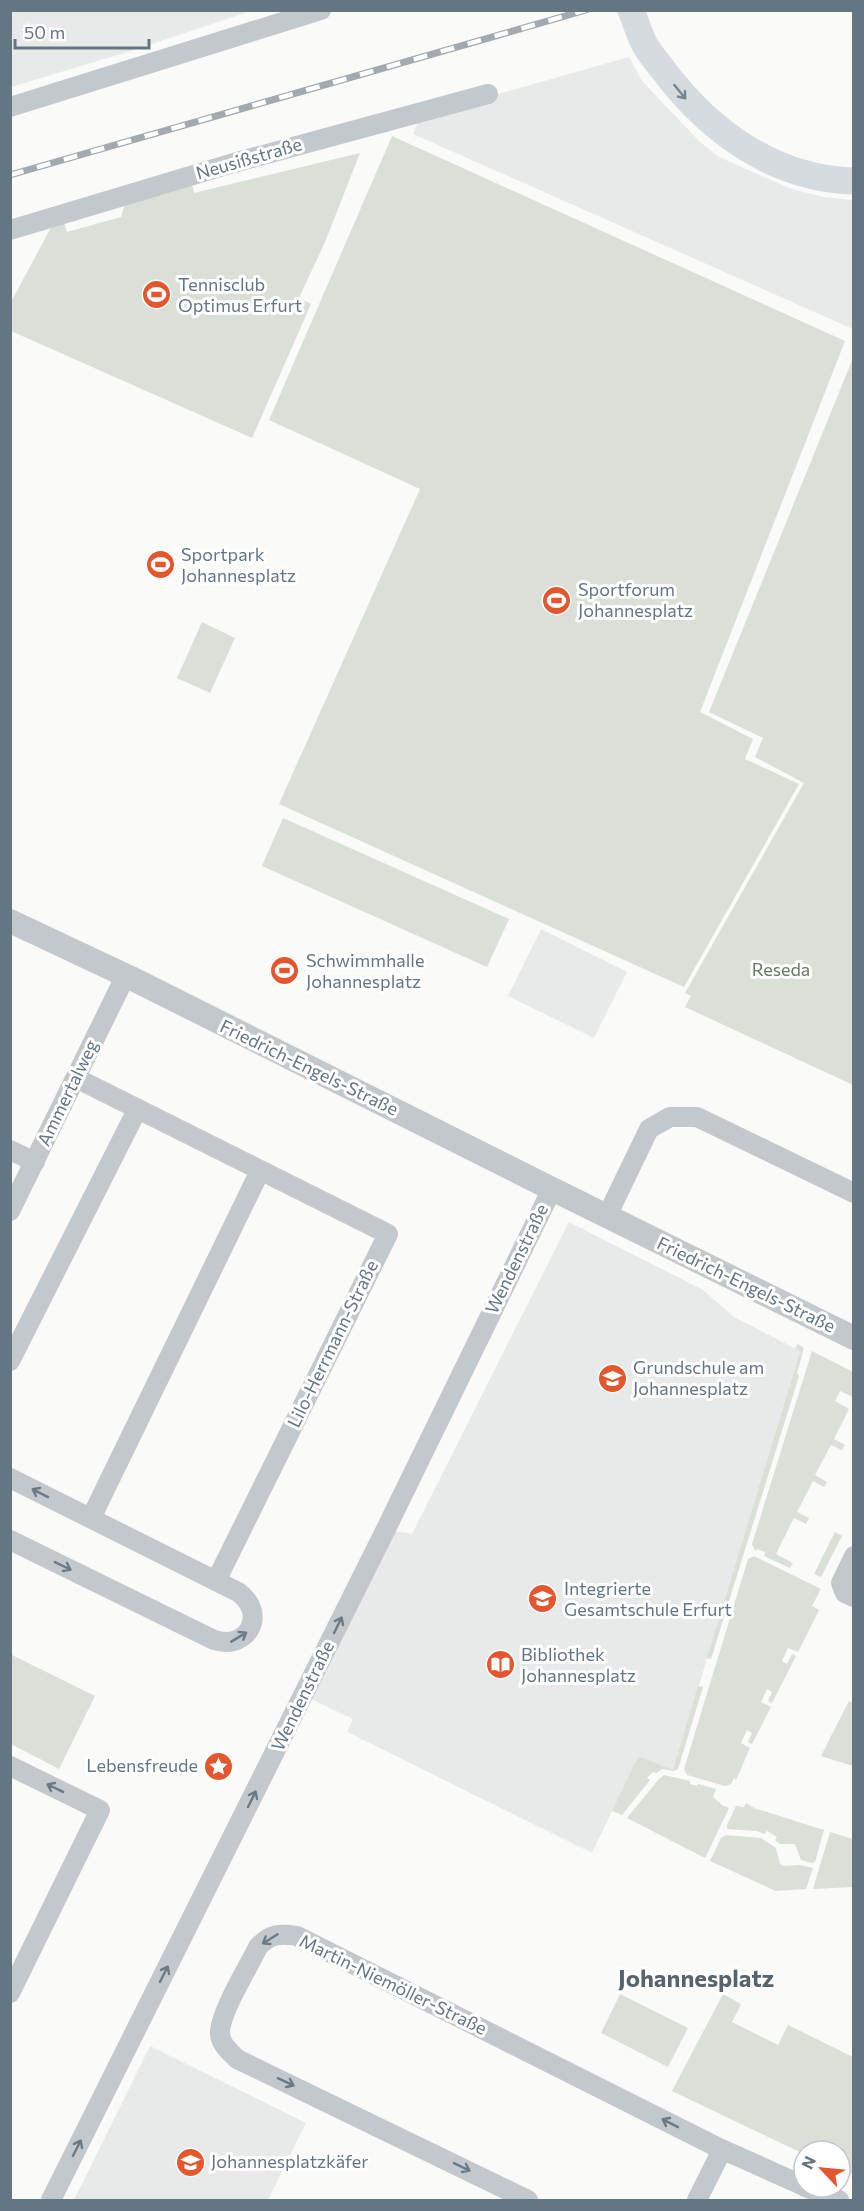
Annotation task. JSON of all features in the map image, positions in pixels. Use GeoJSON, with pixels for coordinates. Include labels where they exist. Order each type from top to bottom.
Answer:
{"type":"FeatureCollection","features":[{"type":"Feature","properties":{"kind":"main road"},"geometry":{"type":"LineString","coordinates":[[631,10],[645,45],[683,97],[718,129],[764,159],[809,176],[854,182]]}},
{"type":"Feature","properties":{"kind":"street"},"geometry":{"type":"LineString","coordinates":[[10,107],[321,10]]}},
{"type":"Feature","properties":{"kind":"street","name":"Neusißstraße"},"geometry":{"type":"LineString","coordinates":[[10,230],[230,164],[488,94]]}},
{"type":"Feature","properties":{"kind":"street","name":"Friedrich-Engels-Straße"},"geometry":{"type":"LineString","coordinates":[[10,921],[126,975],[854,1338]]}},
{"type":"Feature","properties":{"kind":"street","name":"Ammertalweg"},"geometry":{"type":"LineString","coordinates":[[10,1211],[126,975]]}},
{"type":"Feature","properties":{"kind":"street","name":"Lilo-Herrmann-Straße"},"geometry":{"type":"LineString","coordinates":[[76,1078],[388,1234],[216,1581]]}},
{"type":"Feature","properties":{"kind":"street"},"geometry":{"type":"LineString","coordinates":[[10,1361],[137,1110]]}},
{"type":"Feature","properties":{"kind":"street"},"geometry":{"type":"LineString","coordinates":[[607,1216],[649,1129],[670,1117],[697,1117],[854,1193]]}},
{"type":"Feature","properties":{"kind":"street"},"geometry":{"type":"LineString","coordinates":[[10,1150],[34,1162]]}},
{"type":"Feature","properties":{"kind":"street"},"geometry":{"type":"LineString","coordinates":[[91,1518],[260,1171]]}},
{"type":"Feature","properties":{"kind":"street","name":"Wendenstraße"},"geometry":{"type":"LineString","coordinates":[[51,2200],[369,1564],[552,1189]]}},
{"type":"Feature","properties":{"kind":"street"},"geometry":{"type":"LineString","coordinates":[[10,1478],[245,1597],[253,1612],[250,1628],[238,1640],[231,1643],[214,1640],[10,1540]]}},
{"type":"Feature","properties":{"kind":"street"},"geometry":{"type":"LineString","coordinates":[[854,1556],[841,1584],[845,1593],[854,1597]]}},
{"type":"Feature","properties":{"kind":"street"},"geometry":{"type":"LineString","coordinates":[[10,1766],[100,1810],[10,1993]]}},
{"type":"Feature","properties":{"kind":"street","name":"Martin-Niemöller-Straße"},"geometry":{"type":"LineString","coordinates":[[528,2200],[237,2059],[225,2047],[220,2032],[225,2013],[258,1947],[266,1939],[279,1933],[297,1936],[723,2150],[792,2181]]}},
{"type":"Feature","properties":{"kind":"street"},"geometry":{"type":"LineString","coordinates":[[697,2200],[723,2150]]}},
{"type":"Feature","properties":{"kind":"shaded area"},"geometry":{"type":"Polygon","coordinates":[[[11,10],[251,11],[134,50],[11,87],[11,10]]]}},
{"type":"Feature","properties":{"kind":"shaded area"},"geometry":{"type":"Polygon","coordinates":[[[629,57],[642,81],[700,142],[719,157],[789,188],[823,197],[853,200],[853,329],[413,134],[421,116],[629,57]]]}},
{"type":"Feature","properties":{"kind":"shaded area"},"geometry":{"type":"Polygon","coordinates":[[[541,929],[627,972],[594,1038],[508,996],[541,929]]]}},
{"type":"Feature","properties":{"kind":"shaded area","name":"Integrierte Gesamtschule Erfurt"},"geometry":{"type":"Polygon","coordinates":[[[569,1222],[703,1290],[734,1317],[800,1351],[673,1771],[638,1756],[592,1853],[347,1732],[353,1719],[311,1699],[395,1531],[412,1534],[569,1222]]]}},
{"type":"Feature","properties":{"kind":"shaded area","name":"Johannesplatzkäfer"},"geometry":{"type":"Polygon","coordinates":[[[150,2046],[306,2123],[268,2200],[74,2200],[150,2046]]]}},
{"type":"Feature","properties":{"kind":"green space","name":"Sportforum Johannesplatz"},"geometry":{"type":"Polygon","coordinates":[[[392,136],[845,341],[700,712],[753,739],[745,759],[799,784],[684,987],[279,804],[420,489],[269,420],[392,136]]]}},
{"type":"Feature","properties":{"kind":"green space","name":"Tennisclub Optimus Erfurt"},"geometry":{"type":"Polygon","coordinates":[[[360,153],[325,242],[299,298],[311,304],[252,438],[11,331],[11,302],[55,220],[63,219],[67,232],[121,217],[126,200],[192,184],[194,193],[360,153]]]}},
{"type":"Feature","properties":{"kind":"green space","name":"Reseda"},"geometry":{"type":"Polygon","coordinates":[[[853,358],[853,1085],[685,1007],[691,996],[685,993],[804,783],[755,757],[763,738],[709,712],[853,358]]]}},
{"type":"Feature","properties":{"kind":"green space"},"geometry":{"type":"Polygon","coordinates":[[[202,622],[235,638],[210,693],[177,678],[202,622]]]}},
{"type":"Feature","properties":{"kind":"green space"},"geometry":{"type":"Polygon","coordinates":[[[283,818],[509,919],[487,967],[262,866],[283,818]]]}},
{"type":"Feature","properties":{"kind":"green space"},"geometry":{"type":"Polygon","coordinates":[[[798,1344],[804,1348],[797,1373],[799,1376],[711,1659],[707,1658],[798,1358],[800,1351],[795,1348],[798,1344]]]}},
{"type":"Feature","properties":{"kind":"green space"},"geometry":{"type":"Polygon","coordinates":[[[812,1351],[853,1372],[853,1397],[840,1391],[835,1401],[849,1409],[834,1439],[845,1445],[842,1450],[831,1445],[815,1475],[827,1482],[824,1487],[813,1481],[797,1512],[809,1518],[806,1524],[794,1518],[776,1554],[793,1563],[790,1568],[764,1556],[765,1552],[757,1549],[755,1551],[752,1544],[812,1351]]]}},
{"type":"Feature","properties":{"kind":"green space"},"geometry":{"type":"Polygon","coordinates":[[[835,1532],[842,1536],[821,1577],[814,1574],[835,1532]]]}},
{"type":"Feature","properties":{"kind":"green space"},"geometry":{"type":"Polygon","coordinates":[[[754,1556],[821,1589],[812,1606],[819,1610],[798,1652],[788,1648],[782,1661],[787,1664],[792,1654],[796,1656],[772,1703],[768,1701],[772,1692],[767,1689],[761,1702],[771,1707],[752,1744],[748,1742],[752,1733],[747,1730],[741,1743],[750,1748],[736,1780],[734,1778],[731,1784],[725,1786],[687,1775],[684,1769],[748,1559],[754,1556]]]}},
{"type":"Feature","properties":{"kind":"green space"},"geometry":{"type":"Polygon","coordinates":[[[10,1654],[95,1696],[59,1769],[11,1744],[10,1654]]]}},
{"type":"Feature","properties":{"kind":"green space"},"geometry":{"type":"Polygon","coordinates":[[[698,1686],[703,1687],[678,1769],[674,1771],[662,1769],[656,1773],[653,1772],[647,1778],[650,1780],[622,1815],[612,1811],[638,1756],[673,1770],[698,1686]]]}},
{"type":"Feature","properties":{"kind":"green space"},"geometry":{"type":"Polygon","coordinates":[[[849,1701],[853,1703],[853,1766],[821,1756],[849,1701]]]}},
{"type":"Feature","properties":{"kind":"green space"},"geometry":{"type":"Polygon","coordinates":[[[664,1775],[690,1781],[690,1784],[697,1786],[698,1784],[716,1789],[713,1797],[729,1808],[705,1858],[627,1818],[664,1775]]]}},
{"type":"Feature","properties":{"kind":"green space"},"geometry":{"type":"Polygon","coordinates":[[[746,1803],[754,1808],[824,1830],[815,1862],[801,1860],[795,1844],[780,1844],[775,1840],[777,1837],[767,1831],[765,1834],[756,1831],[727,1829],[736,1806],[744,1807],[746,1803]]]}},
{"type":"Feature","properties":{"kind":"green space"},"geometry":{"type":"Polygon","coordinates":[[[830,1832],[853,1839],[853,1887],[813,1889],[830,1832]]]}},
{"type":"Feature","properties":{"kind":"green space"},"geometry":{"type":"Polygon","coordinates":[[[726,1835],[761,1838],[776,1848],[780,1864],[813,1868],[806,1889],[776,1891],[710,1861],[721,1838],[726,1835]]]}},
{"type":"Feature","properties":{"kind":"green space"},"geometry":{"type":"Polygon","coordinates":[[[620,1994],[688,2028],[668,2067],[601,2033],[620,1994]]]}},
{"type":"Feature","properties":{"kind":"green space","name":"Johannesplatz"},"geometry":{"type":"Polygon","coordinates":[[[723,1994],[741,2004],[732,2022],[778,2045],[788,2025],[853,2057],[854,2167],[852,2172],[852,2139],[792,2139],[792,2148],[672,2091],[723,1994]]]}},
{"type":"Feature","properties":{"kind":"railway"},"geometry":{"type":"LineString","coordinates":[[10,175],[586,10]]}},
{"type":"Feature","properties":{"kind":"place","name":"Tennisclub Optimus Erfurt"},"geometry":{"type":"Point","coordinates":[157,295]}},
{"type":"Feature","properties":{"kind":"place","name":"Sportpark Johannesplatz"},"geometry":{"type":"Point","coordinates":[160,565]}},
{"type":"Feature","properties":{"kind":"place","name":"Sportforum Johannesplatz"},"geometry":{"type":"Point","coordinates":[557,600]}},
{"type":"Feature","properties":{"kind":"place","name":"Schwimmhalle Johannesplatz"},"geometry":{"type":"Point","coordinates":[285,971]}},
{"type":"Feature","properties":{"kind":"place","name":"Grundschule am Johannesplatz"},"geometry":{"type":"Point","coordinates":[612,1378]}},
{"type":"Feature","properties":{"kind":"place","name":"Integrierte Gesamtschule Erfurt"},"geometry":{"type":"Point","coordinates":[543,1599]}},
{"type":"Feature","properties":{"kind":"place","name":"Bibliothek Johannesplatz"},"geometry":{"type":"Point","coordinates":[500,1665]}},
{"type":"Feature","properties":{"kind":"place","name":"Lebensfreude"},"geometry":{"type":"Point","coordinates":[219,1766]}},
{"type":"Feature","properties":{"kind":"place","name":"Johannesplatzkäfer"},"geometry":{"type":"Point","coordinates":[190,2162]}},
{"type":"Feature","properties":{"kind":"district","name":"Johannesplatz"},"geometry":{"type":"Point","coordinates":[696,1979]}}]}
